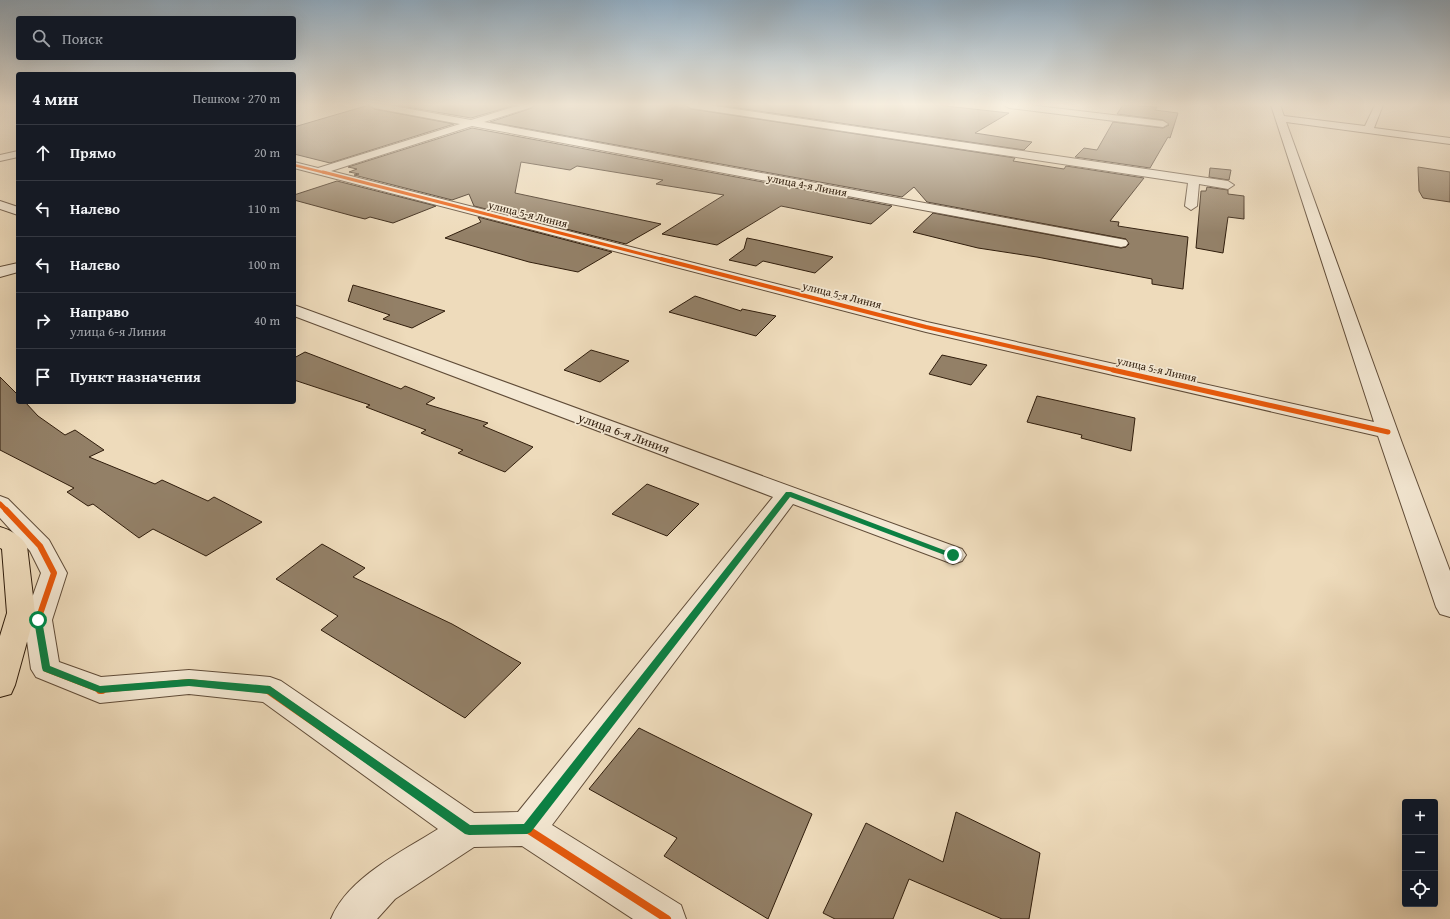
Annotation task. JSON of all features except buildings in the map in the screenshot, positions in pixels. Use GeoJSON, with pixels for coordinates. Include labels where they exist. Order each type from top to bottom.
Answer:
{"type":"FeatureCollection","features":[{"type":"Feature","properties":{"kind":"main road"},"geometry":{"type":"LineString","coordinates":[[0,535],[14,546],[21,613],[0,685]]}},
{"type":"Feature","properties":{"kind":"street"},"geometry":{"type":"LineString","coordinates":[[320,171],[392,148]]}},
{"type":"Feature","properties":{"kind":"street","name":"улица 4-я Линия"},"geometry":{"type":"LineString","coordinates":[[610,148],[1121,244]]}},
{"type":"Feature","properties":{"kind":"street"},"geometry":{"type":"LineString","coordinates":[[977,148],[1228,185]]}},
{"type":"Feature","properties":{"kind":"street"},"geometry":{"type":"LineString","coordinates":[[1290,148],[1388,432],[1447,592]]}},
{"type":"Feature","properties":{"kind":"street"},"geometry":{"type":"LineString","coordinates":[[0,158],[16,154]]}},
{"type":"Feature","properties":{"kind":"street","name":"улица 5-я Линия"},"geometry":{"type":"LineString","coordinates":[[297,171],[320,171],[926,327],[1388,432]]}},
{"type":"Feature","properties":{"kind":"street"},"geometry":{"type":"LineString","coordinates":[[1190,206],[1194,180]]}},
{"type":"Feature","properties":{"kind":"street"},"geometry":{"type":"LineString","coordinates":[[0,205],[16,210]]}},
{"type":"Feature","properties":{"kind":"street"},"geometry":{"type":"LineString","coordinates":[[0,272],[16,268]]}},
{"type":"Feature","properties":{"kind":"street","name":"улица 6-я Линия"},"geometry":{"type":"LineString","coordinates":[[296,311],[953,555]]}},
{"type":"Feature","properties":{"kind":"street"},"geometry":{"type":"LineString","coordinates":[[527,829],[788,494]]}},
{"type":"Feature","properties":{"kind":"street"},"geometry":{"type":"LineString","coordinates":[[0,504],[40,546],[54,573],[38,620],[46,668],[100,690],[189,682],[270,690],[469,830]]}},
{"type":"Feature","properties":{"kind":"street"},"geometry":{"type":"LineString","coordinates":[[350,919],[382,886],[469,830],[527,829],[667,919]]}},
{"type":"Feature","properties":{"kind":"cycle path"},"geometry":{"type":"LineString","coordinates":[[296,166],[926,327],[1388,432]]}},
{"type":"Feature","properties":{"kind":"cycle path"},"geometry":{"type":"LineString","coordinates":[[0,504],[40,546],[54,573],[38,620],[46,669],[100,690],[189,682],[270,690],[469,830],[527,829],[667,919]]}},
{"type":"Feature","properties":{"kind":"route"},"geometry":{"type":"LineString","coordinates":[[38,620],[46,668],[100,690],[189,682],[270,690],[469,830],[527,829],[788,494],[953,555]]}}]}
